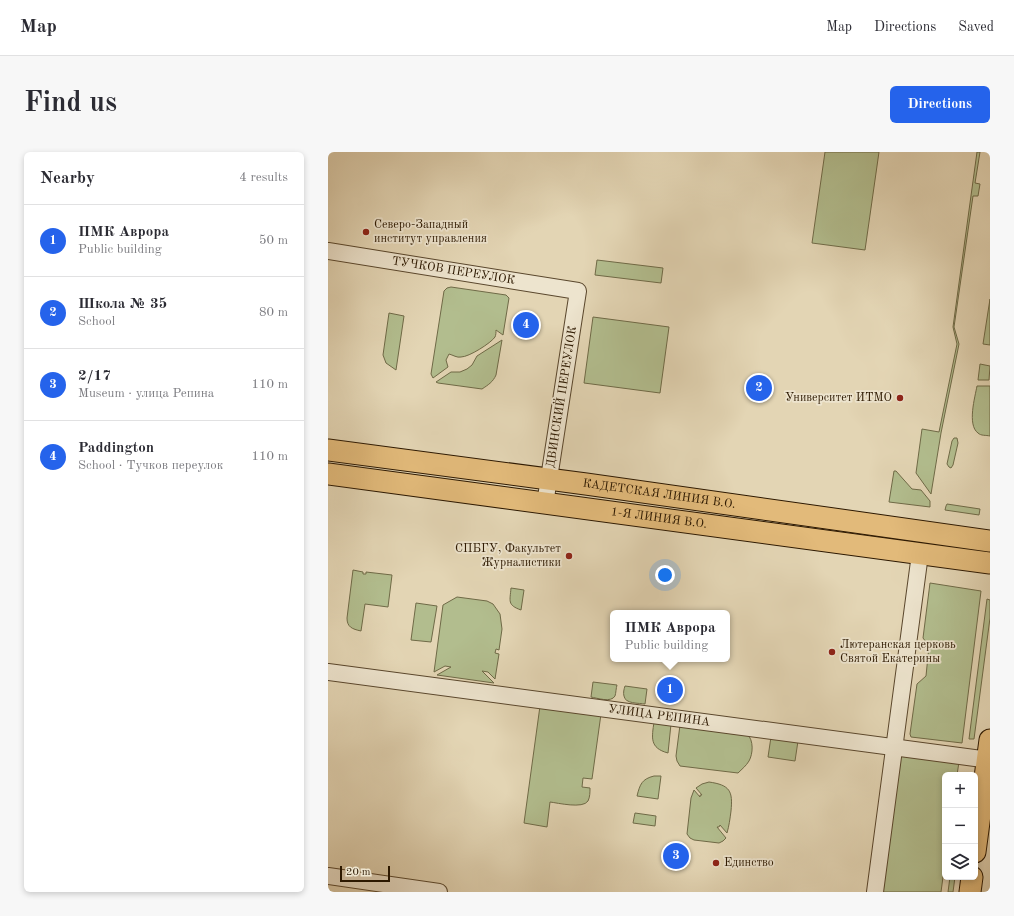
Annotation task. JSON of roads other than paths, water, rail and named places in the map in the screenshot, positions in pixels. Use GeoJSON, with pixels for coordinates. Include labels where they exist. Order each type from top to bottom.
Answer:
{"type":"FeatureCollection","features":[{"type":"Feature","properties":{"kind":"main road","name":"КАДЕТСКАЯ ЛИНИЯ В.О."},"geometry":{"type":"LineString","coordinates":[[328,450],[549,479],[990,541]]}},
{"type":"Feature","properties":{"kind":"main road","name":"1-Я ЛИНИЯ В.О."},"geometry":{"type":"LineString","coordinates":[[328,474],[990,563]]}},
{"type":"Feature","properties":{"kind":"main road"},"geometry":{"type":"LineString","coordinates":[[976,844],[989,753]]}},
{"type":"Feature","properties":{"kind":"main road"},"geometry":{"type":"LineString","coordinates":[[970,892],[972,880]]}},
{"type":"Feature","properties":{"kind":"street","name":"ТУЧКОВ ПЕРЕУЛОК"},"geometry":{"type":"LineString","coordinates":[[328,251],[578,291]]}},
{"type":"Feature","properties":{"kind":"street","name":"ДВИНСКИЙ ПЕРЕУЛОК"},"geometry":{"type":"LineString","coordinates":[[546,504],[578,291]]}},
{"type":"Feature","properties":{"kind":"street"},"geometry":{"type":"LineString","coordinates":[[875,892],[920,554]]}},
{"type":"Feature","properties":{"kind":"street","name":"УЛИЦА РЕПИНА"},"geometry":{"type":"LineString","coordinates":[[328,672],[894,748],[989,753]]}},
{"type":"Feature","properties":{"kind":"street"},"geometry":{"type":"LineString","coordinates":[[328,876],[439,892]]}},
{"type":"Feature","properties":{"kind":"place","name":"Северо-Западный институт управления"},"geometry":{"type":"Point","coordinates":[366,232]}},
{"type":"Feature","properties":{"kind":"place","name":"Paddington"},"geometry":{"type":"Point","coordinates":[526,325]}},
{"type":"Feature","properties":{"kind":"place","name":"Школа № 35"},"geometry":{"type":"Point","coordinates":[759,388]}},
{"type":"Feature","properties":{"kind":"place","name":"Университет ИТМО"},"geometry":{"type":"Point","coordinates":[900,398]}},
{"type":"Feature","properties":{"kind":"place","name":"СПБГУ, Факультет Журналистики"},"geometry":{"type":"Point","coordinates":[569,556]}},
{"type":"Feature","properties":{"kind":"place","name":"Лютеранская церковь Святой Екатерины"},"geometry":{"type":"Point","coordinates":[832,652]}},
{"type":"Feature","properties":{"kind":"place","name":"ПМК Аврора"},"geometry":{"type":"Point","coordinates":[670,690]}},
{"type":"Feature","properties":{"kind":"place","name":"2/17"},"geometry":{"type":"Point","coordinates":[676,856]}},
{"type":"Feature","properties":{"kind":"place","name":"Единство"},"geometry":{"type":"Point","coordinates":[716,863]}}]}
